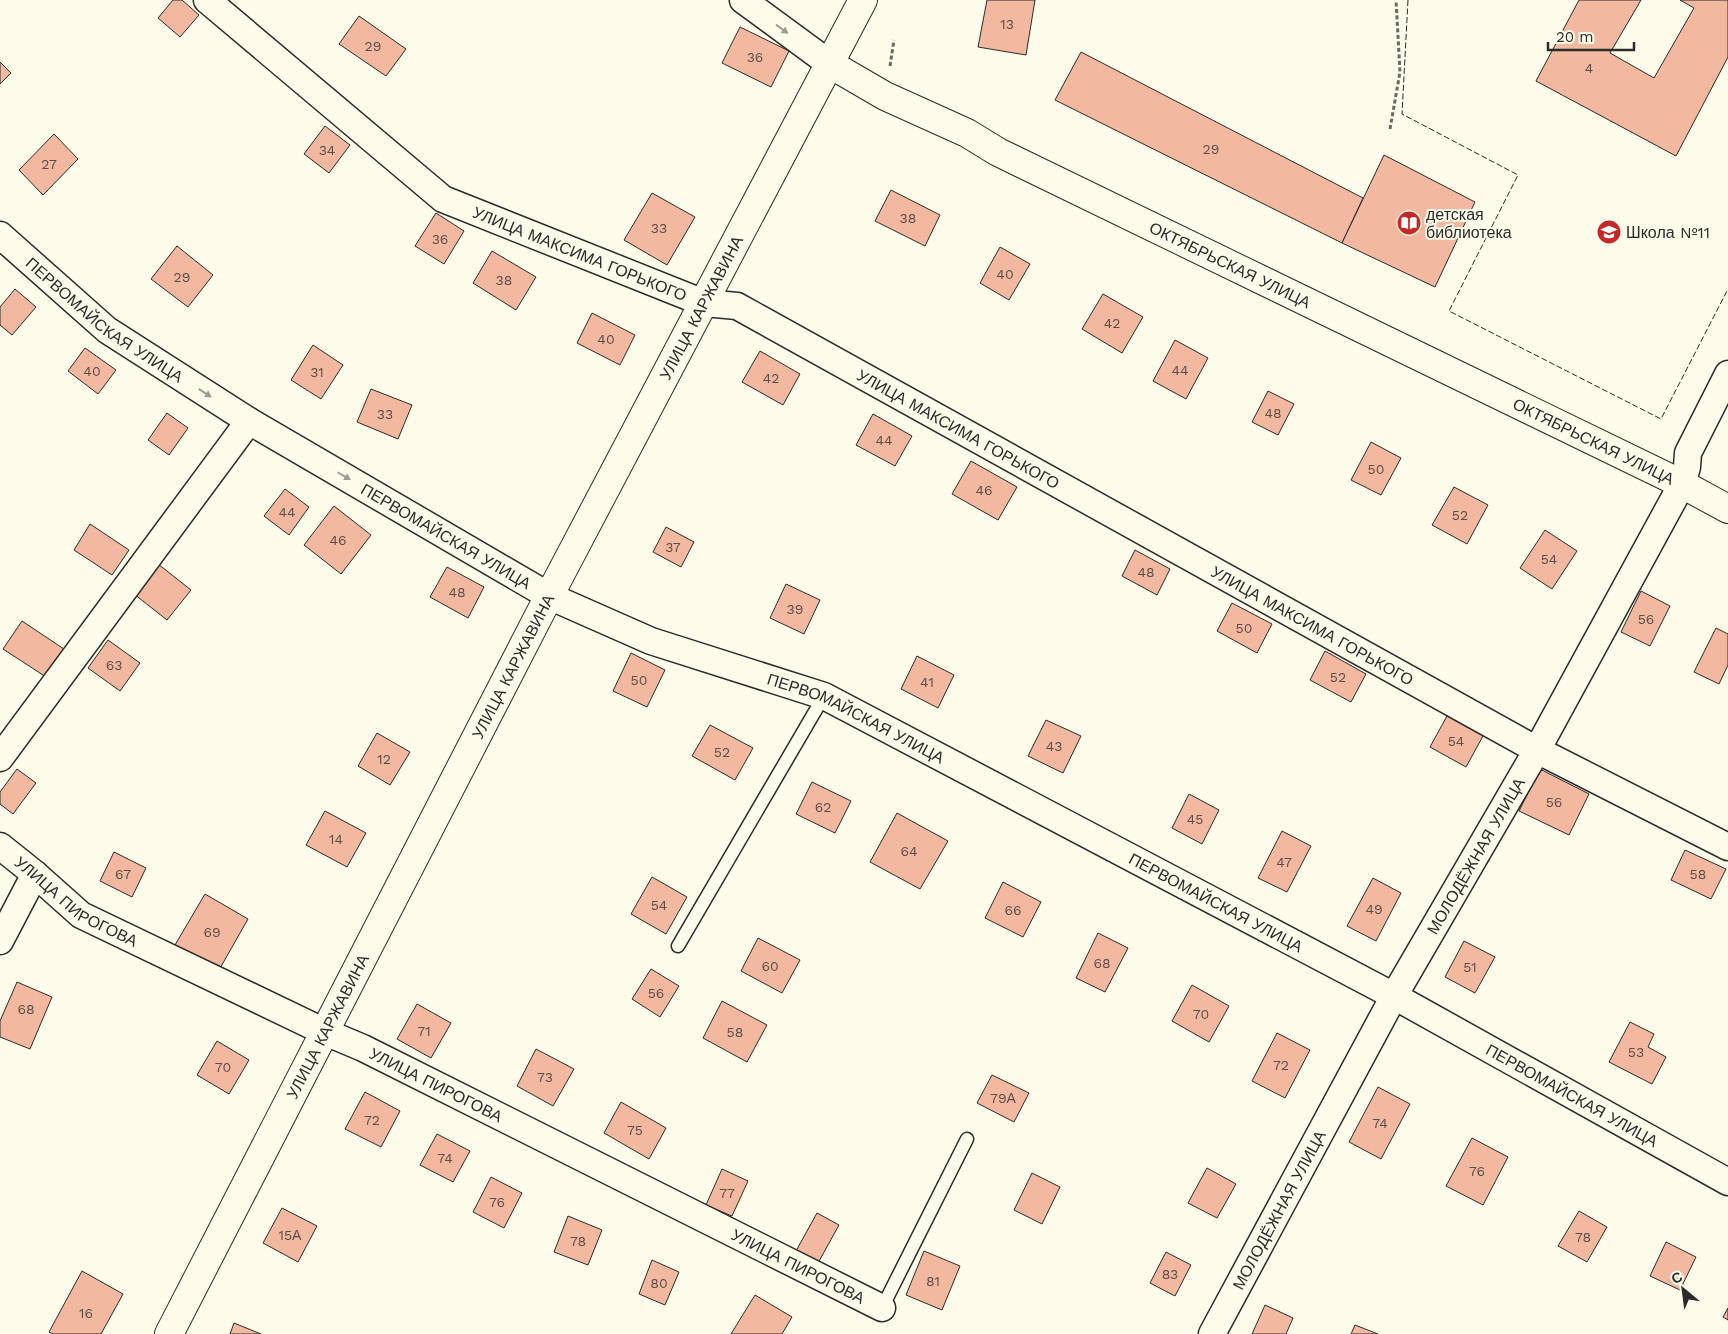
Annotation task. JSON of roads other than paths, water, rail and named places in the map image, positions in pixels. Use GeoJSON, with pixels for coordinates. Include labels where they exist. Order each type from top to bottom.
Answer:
{"type":"FeatureCollection","features":[{"type":"Feature","properties":{"kind":"street","name":"УЛИЦА МАКСИМА ГОРЬКОГО"},"geometry":{"type":"LineString","coordinates":[[207,0],[443,199],[704,302],[737,306],[1537,750],[1728,847]]}},
{"type":"Feature","properties":{"kind":"street","name":"ОКТЯБРЬСКАЯ УЛИЦА"},"geometry":{"type":"LineString","coordinates":[[743,0],[830,64],[885,96],[966,133],[998,152],[1682,484],[1728,509]]}},
{"type":"Feature","properties":{"kind":"street","name":"УЛИЦА КАРЖАВИНА"},"geometry":{"type":"LineString","coordinates":[[175,1323],[549,596],[864,0]]}},
{"type":"Feature","properties":{"kind":"street","name":"ПЕРВОМАЙСКАЯ УЛИЦА"},"geometry":{"type":"LineString","coordinates":[[0,236],[107,330],[249,421],[549,596],[651,641],[824,696],[1394,996],[1728,1182]]}},
{"type":"Feature","properties":{"kind":"street","name":"МОЛОДЁЖНАЯ УЛИЦА"},"geometry":{"type":"LineString","coordinates":[[1217,1332],[1394,996],[1537,750],[1682,484],[1687,467],[1688,453],[1728,374]]}},
{"type":"Feature","properties":{"kind":"street"},"geometry":{"type":"LineString","coordinates":[[0,758],[249,421]]}},
{"type":"Feature","properties":{"kind":"street","name":"УЛИЦА ПИРОГОВА"},"geometry":{"type":"LineString","coordinates":[[0,846],[80,915],[325,1032],[363,1048],[882,1308]]}},
{"type":"Feature","properties":{"kind":"street"},"geometry":{"type":"LineString","coordinates":[[0,941],[34,874]]}},
{"type":"Feature","properties":{"kind":"lane"},"geometry":{"type":"LineString","coordinates":[[678,946],[824,696]]}},
{"type":"Feature","properties":{"kind":"lane"},"geometry":{"type":"LineString","coordinates":[[882,1308],[967,1139]]}},
{"type":"Feature","properties":{"kind":"place","name":"детская библиотека"},"geometry":{"type":"Point","coordinates":[1409,223]}},
{"type":"Feature","properties":{"kind":"place","name":"Школа №11"},"geometry":{"type":"Point","coordinates":[1609,232]}}]}
